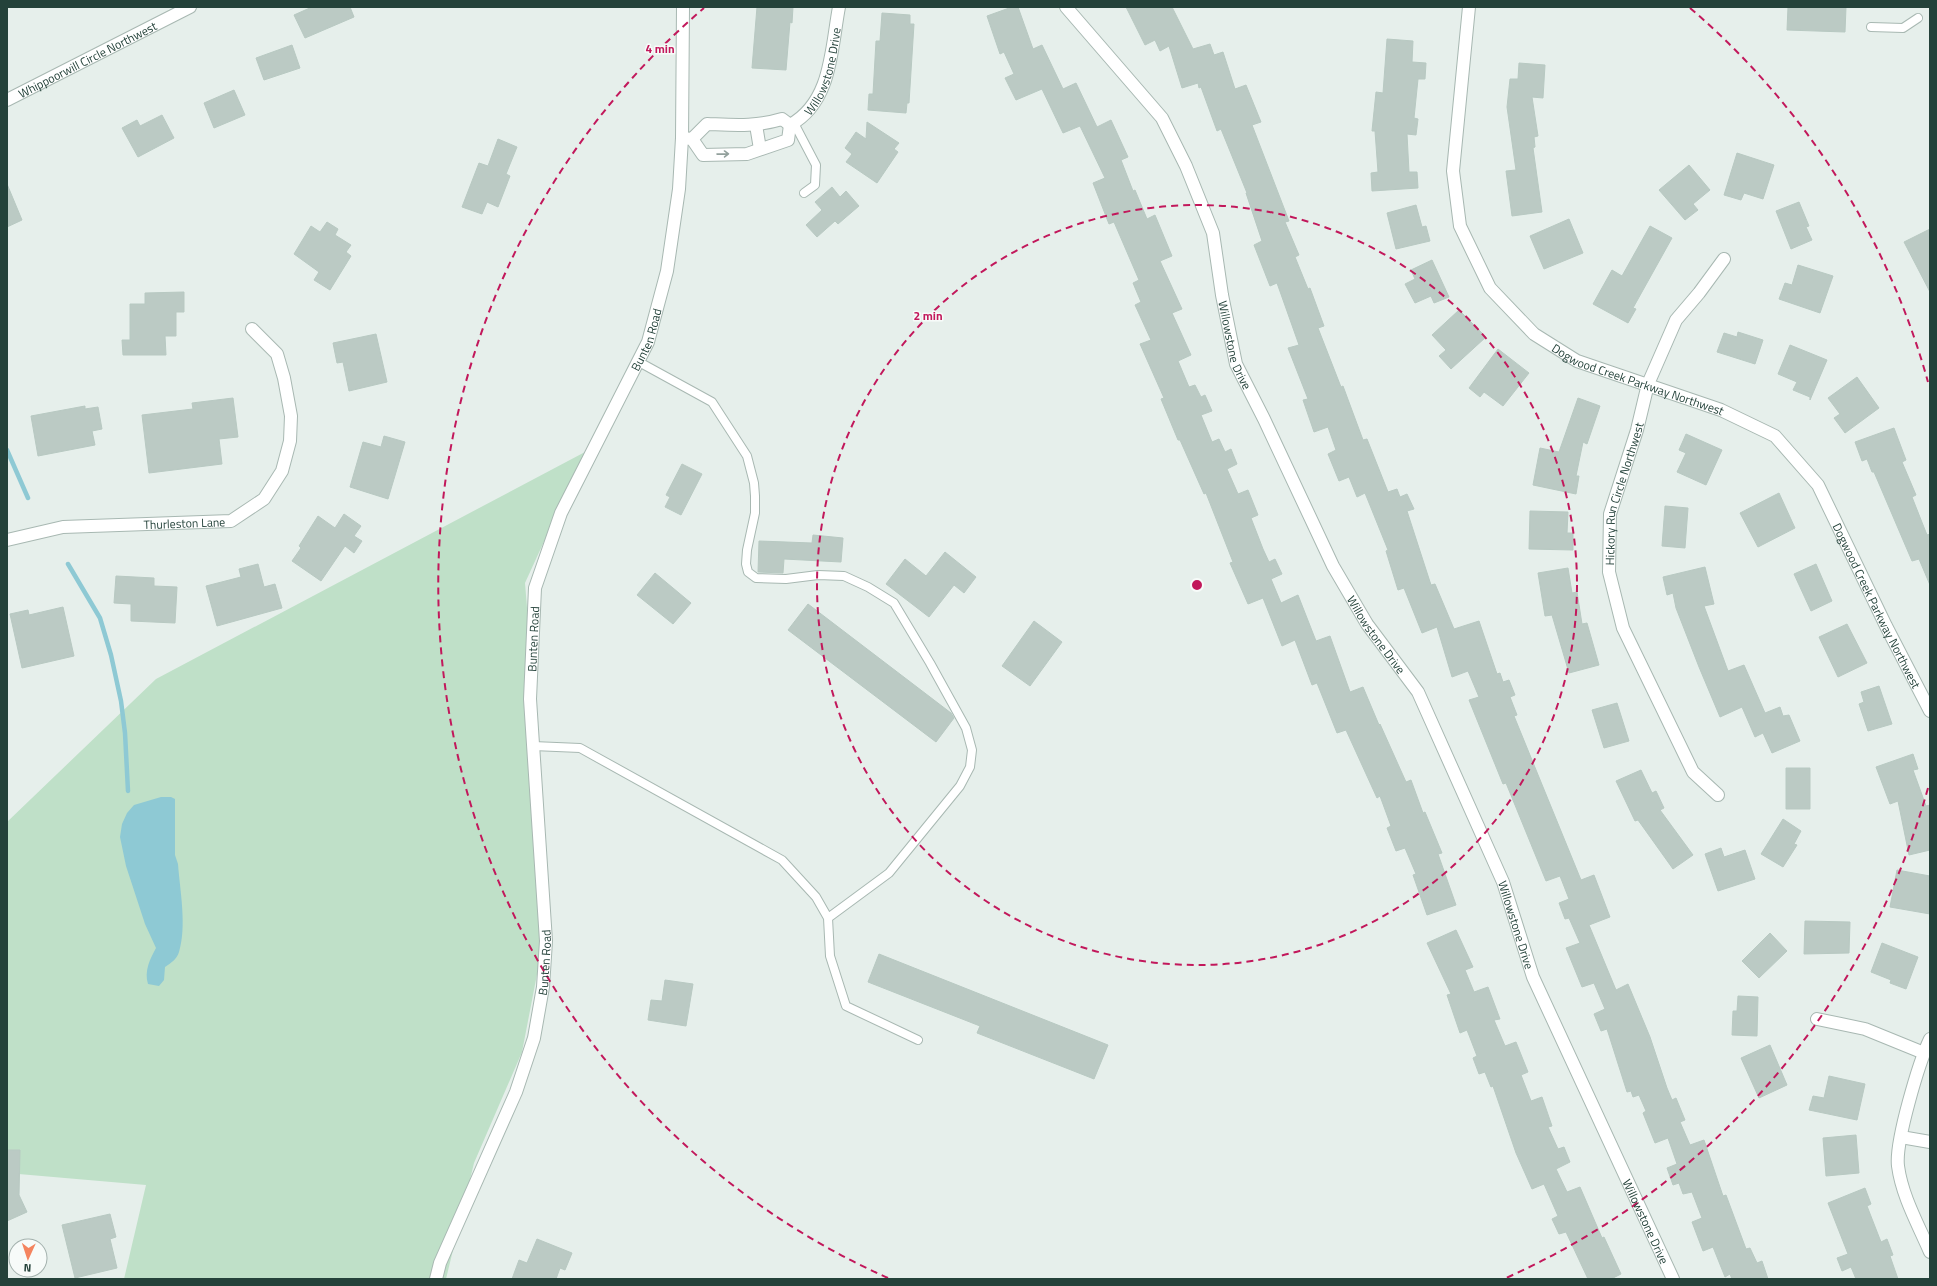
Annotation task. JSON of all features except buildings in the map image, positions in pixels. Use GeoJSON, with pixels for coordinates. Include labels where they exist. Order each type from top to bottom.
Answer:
{"type":"FeatureCollection","features":[{"type":"Feature","properties":{"kind":"street","name":"Whippoorwill Circle Northwest"},"geometry":{"type":"LineString","coordinates":[[7,100],[190,7]]}},
{"type":"Feature","properties":{"kind":"street","name":"Bunten Road"},"geometry":{"type":"LineString","coordinates":[[436,1279],[440,1263],[516,1092],[534,1038],[543,987],[546,942],[530,699],[535,588],[561,513],[648,342],[667,271],[687,138],[683,7]]}},
{"type":"Feature","properties":{"kind":"street","name":"Willowstone Drive"},"geometry":{"type":"LineString","coordinates":[[792,124],[782,119],[756,125],[707,124],[687,138],[703,155],[748,154],[788,140],[792,124],[816,101],[829,71],[839,7]]}},
{"type":"Feature","properties":{"kind":"street","name":"Willowstone Drive"},"geometry":{"type":"LineString","coordinates":[[1066,7],[1111,57],[1162,118],[1186,166],[1213,233],[1222,295],[1236,364],[1264,419],[1333,566],[1367,624],[1418,692],[1503,882],[1533,977],[1673,1279]]}},
{"type":"Feature","properties":{"kind":"street","name":"Dogwood Creek Parkway Northwest"},"geometry":{"type":"LineString","coordinates":[[1469,7],[1453,171],[1460,226],[1490,288],[1534,334],[1577,361],[1721,410],[1775,436],[1818,485],[1886,626],[1930,711]]}},
{"type":"Feature","properties":{"kind":"street"},"geometry":{"type":"LineString","coordinates":[[756,125],[760,149]]}},
{"type":"Feature","properties":{"kind":"street","name":"Hickory Run Circle Northwest"},"geometry":{"type":"LineString","coordinates":[[1718,795],[1693,772],[1689,765],[1623,628],[1609,572],[1610,514],[1637,430],[1648,384],[1676,320],[1724,259]]}},
{"type":"Feature","properties":{"kind":"street","name":"Thurleston Lane"},"geometry":{"type":"LineString","coordinates":[[7,540],[63,527],[231,521],[264,499],[282,472],[290,440],[290,416],[284,378],[277,354],[252,329]]}},
{"type":"Feature","properties":{"kind":"street"},"geometry":{"type":"LineString","coordinates":[[1817,1019],[1865,1028],[1924,1053]]}},
{"type":"Feature","properties":{"kind":"street"},"geometry":{"type":"LineString","coordinates":[[1930,1039],[1924,1053],[1901,1137],[1898,1164],[1903,1190],[1930,1252]]}},
{"type":"Feature","properties":{"kind":"street"},"geometry":{"type":"LineString","coordinates":[[1901,1137],[1930,1142]]}},
{"type":"Feature","properties":{"kind":"lane"},"geometry":{"type":"LineString","coordinates":[[1871,27],[1903,28],[1918,18]]}},
{"type":"Feature","properties":{"kind":"lane"},"geometry":{"type":"LineString","coordinates":[[792,124],[816,165],[815,184],[804,193]]}},
{"type":"Feature","properties":{"kind":"lane"},"geometry":{"type":"LineString","coordinates":[[639,362],[712,402],[747,456],[756,496],[747,550],[746,564],[748,572],[756,578],[786,579],[818,576],[844,576],[868,586],[894,603],[930,663],[966,728],[972,750],[970,767],[960,786],[889,873],[828,918]]}},
{"type":"Feature","properties":{"kind":"lane"},"geometry":{"type":"LineString","coordinates":[[533,746],[580,748],[782,860],[816,897],[828,918],[830,956],[846,1006],[918,1040]]}},
{"type":"Feature","properties":{"kind":"green space"},"geometry":{"type":"Polygon","coordinates":[[[585,452],[525,583],[550,907],[522,1052],[474,1163],[446,1279],[124,1279],[146,1185],[7,1173],[7,822],[156,679],[585,452]]]}},
{"type":"Feature","properties":{"kind":"water"},"geometry":{"type":"Polygon","coordinates":[[[161,797],[171,797],[175,799],[175,855],[178,864],[183,920],[179,952],[175,959],[165,967],[164,980],[159,986],[148,984],[147,970],[156,948],[145,924],[126,866],[120,837],[122,824],[127,813],[134,805],[161,797]]]}},
{"type":"Feature","properties":{"kind":"waterway"},"geometry":{"type":"LineString","coordinates":[[7,450],[28,498]]}},
{"type":"Feature","properties":{"kind":"waterway"},"geometry":{"type":"LineString","coordinates":[[68,564],[100,618],[111,655],[121,701],[125,733],[128,791]]}}]}
